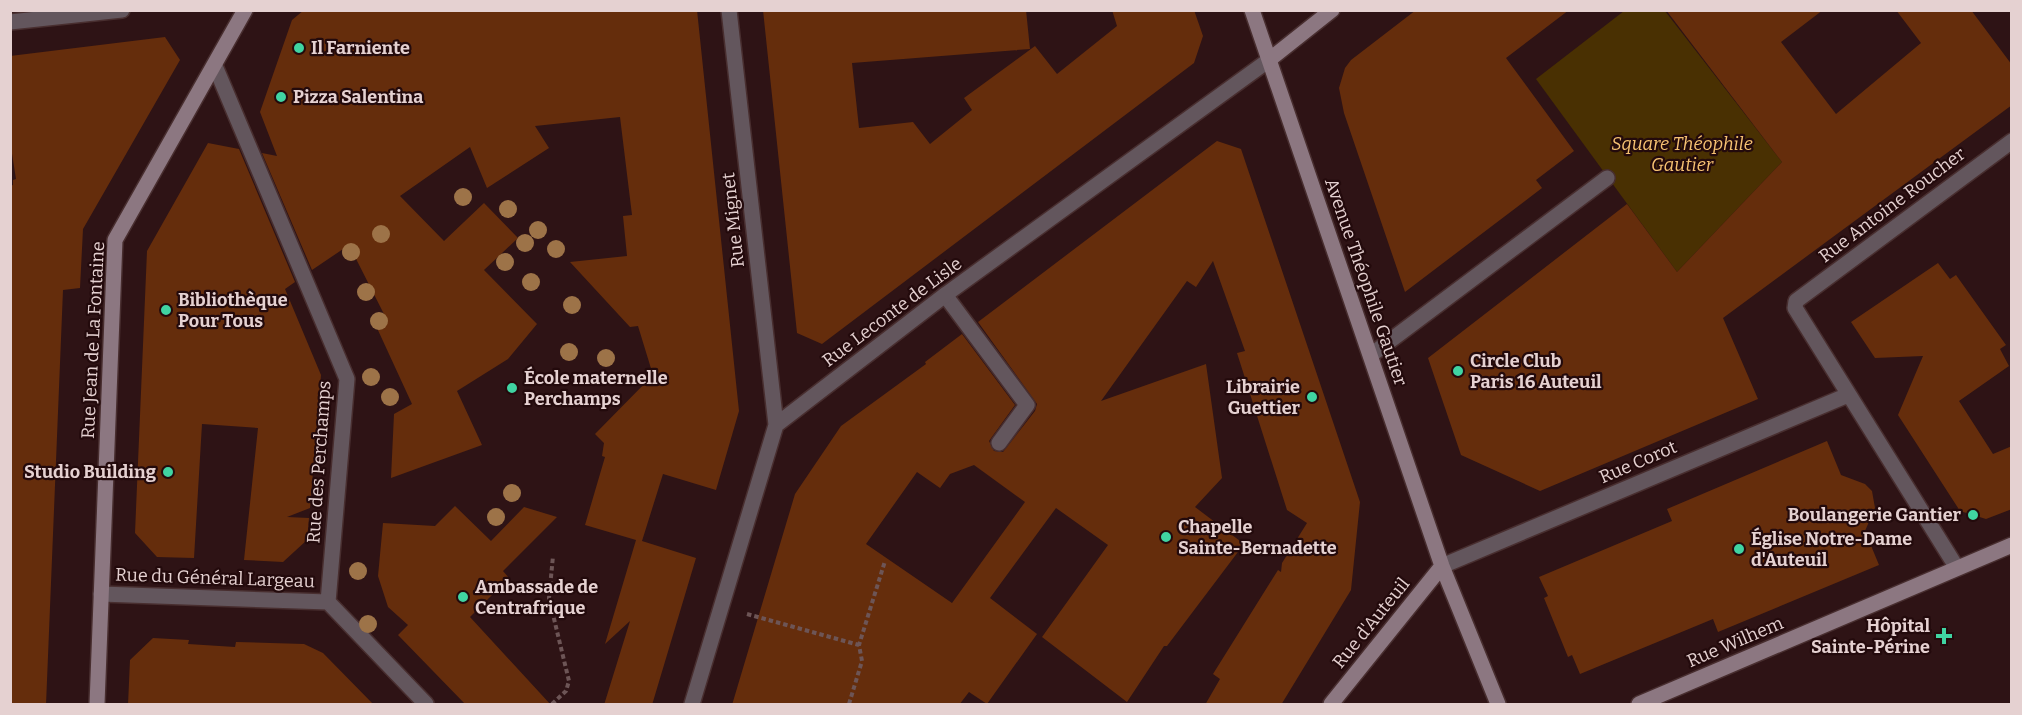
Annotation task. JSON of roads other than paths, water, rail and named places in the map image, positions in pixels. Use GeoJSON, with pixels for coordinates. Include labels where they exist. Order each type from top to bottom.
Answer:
{"type":"FeatureCollection","features":[{"type":"Feature","properties":{"kind":"street"},"geometry":{"type":"LineString","coordinates":[[10,22],[122,10]]}},
{"type":"Feature","properties":{"kind":"street","name":"Rue Jean de La Fontaine"},"geometry":{"type":"LineString","coordinates":[[97,705],[115,240],[245,10]]}},
{"type":"Feature","properties":{"kind":"street","name":"Rue Mignet"},"geometry":{"type":"LineString","coordinates":[[729,10],[776,424]]}},
{"type":"Feature","properties":{"kind":"street","name":"Avenue Théophile Gautier"},"geometry":{"type":"LineString","coordinates":[[1252,10],[1442,566],[1498,705]]}},
{"type":"Feature","properties":{"kind":"street"},"geometry":{"type":"LineString","coordinates":[[1269,60],[1332,10]]}},
{"type":"Feature","properties":{"kind":"street","name":"Rue Leconte de Lisle"},"geometry":{"type":"LineString","coordinates":[[776,424],[945,295],[1269,60]]}},
{"type":"Feature","properties":{"kind":"street","name":"Rue des Perchamps"},"geometry":{"type":"LineString","coordinates":[[215,66],[347,379],[328,602]]}},
{"type":"Feature","properties":{"kind":"street","name":"Rue Antoine Roucher"},"geometry":{"type":"LineString","coordinates":[[1848,395],[1795,308],[1796,301],[2012,141]]}},
{"type":"Feature","properties":{"kind":"street"},"geometry":{"type":"LineString","coordinates":[[1371,355],[1607,178]]}},
{"type":"Feature","properties":{"kind":"street"},"geometry":{"type":"LineString","coordinates":[[945,295],[1027,405],[999,443]]}},
{"type":"Feature","properties":{"kind":"street"},"geometry":{"type":"LineString","coordinates":[[1848,395],[1957,568]]}},
{"type":"Feature","properties":{"kind":"street","name":"Rue Corot"},"geometry":{"type":"LineString","coordinates":[[1442,566],[1848,395]]}},
{"type":"Feature","properties":{"kind":"street"},"geometry":{"type":"LineString","coordinates":[[693,705],[720,607],[776,424]]}},
{"type":"Feature","properties":{"kind":"street","name":"Rue Wilhem"},"geometry":{"type":"LineString","coordinates":[[1639,705],[2012,545]]}},
{"type":"Feature","properties":{"kind":"street","name":"Rue d'Auteuil"},"geometry":{"type":"LineString","coordinates":[[1330,705],[1442,566]]}},
{"type":"Feature","properties":{"kind":"street","name":"Rue du Général Largeau"},"geometry":{"type":"LineString","coordinates":[[101,594],[328,602]]}},
{"type":"Feature","properties":{"kind":"street"},"geometry":{"type":"LineString","coordinates":[[328,602],[426,705]]}},
{"type":"Feature","properties":{"kind":"place","name":"Il Farniente"},"geometry":{"type":"Point","coordinates":[299,48]}},
{"type":"Feature","properties":{"kind":"place","name":"Pizza Salentina"},"geometry":{"type":"Point","coordinates":[281,97]}},
{"type":"Feature","properties":{"kind":"place","name":"Bibliothèque Pour Tous"},"geometry":{"type":"Point","coordinates":[166,310]}},
{"type":"Feature","properties":{"kind":"place","name":"Circle Club Paris 16 Auteuil"},"geometry":{"type":"Point","coordinates":[1458,371]}},
{"type":"Feature","properties":{"kind":"place","name":"École maternelle Perchamps"},"geometry":{"type":"Point","coordinates":[512,388]}},
{"type":"Feature","properties":{"kind":"place","name":"Librairie Guettier"},"geometry":{"type":"Point","coordinates":[1312,397]}},
{"type":"Feature","properties":{"kind":"place","name":"Studio Building"},"geometry":{"type":"Point","coordinates":[168,472]}},
{"type":"Feature","properties":{"kind":"place","name":"Boulangerie Gantier"},"geometry":{"type":"Point","coordinates":[1973,515]}},
{"type":"Feature","properties":{"kind":"place","name":"Chapelle Sainte-Bernadette"},"geometry":{"type":"Point","coordinates":[1166,537]}},
{"type":"Feature","properties":{"kind":"place","name":"Église Notre-Dame d'Auteuil"},"geometry":{"type":"Point","coordinates":[1739,549]}},
{"type":"Feature","properties":{"kind":"place","name":"Ambassade de Centrafrique"},"geometry":{"type":"Point","coordinates":[463,597]}},
{"type":"Feature","properties":{"kind":"place","name":"Hôpital Sainte-Périne"},"geometry":{"type":"Point","coordinates":[1944,636]}},
{"type":"Feature","properties":{"kind":"park label","name":"Square Théophile Gautier"},"geometry":{"type":"Point","coordinates":[1682,154]}}]}
